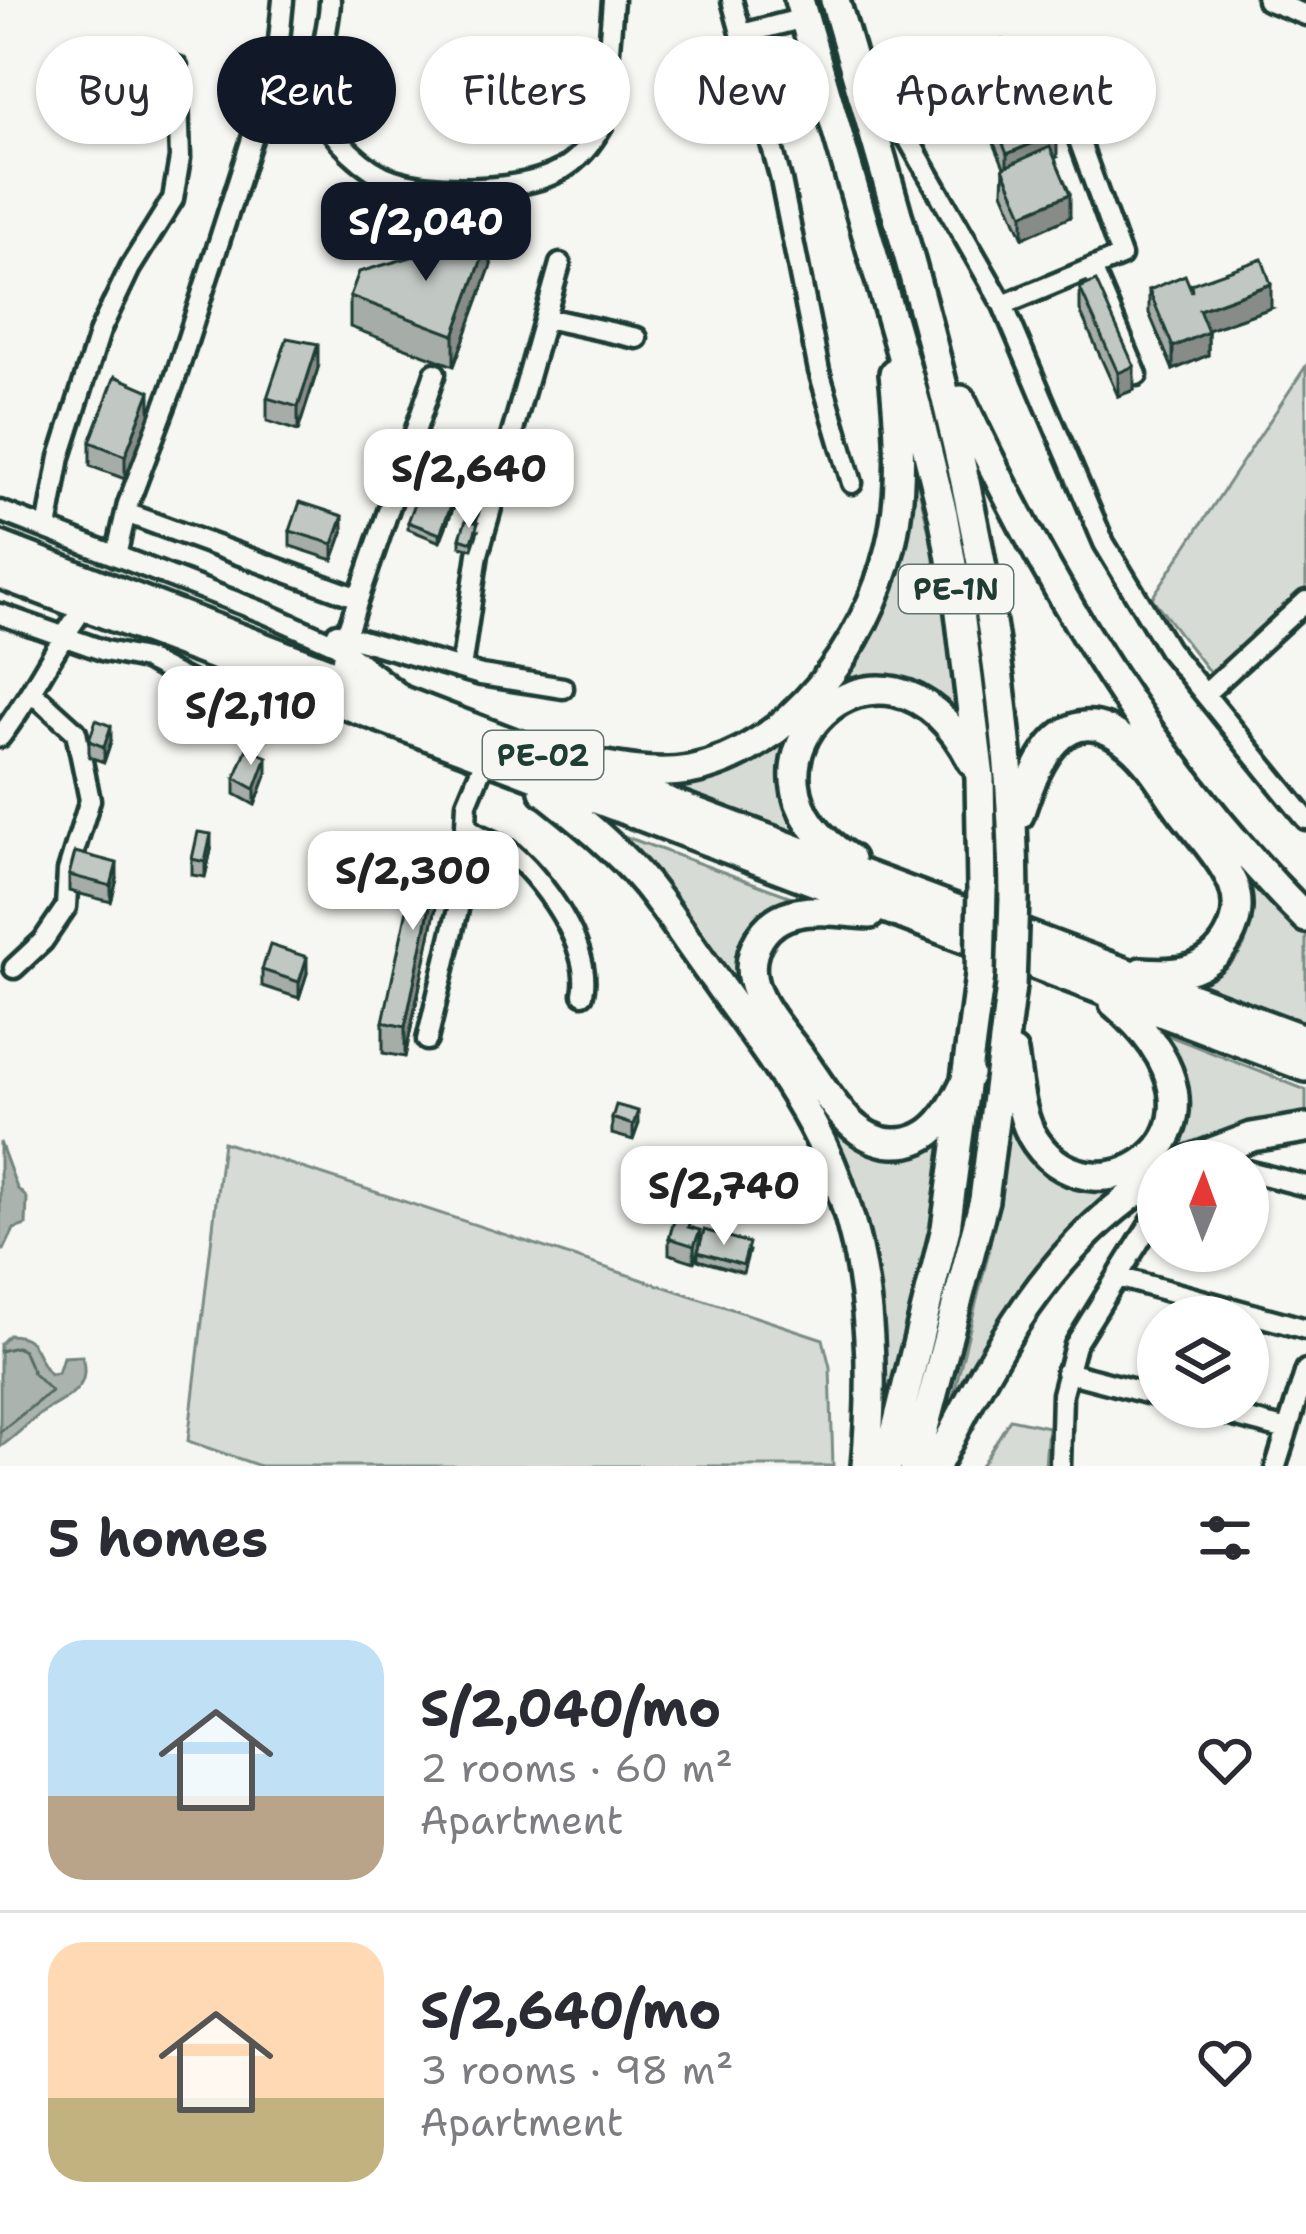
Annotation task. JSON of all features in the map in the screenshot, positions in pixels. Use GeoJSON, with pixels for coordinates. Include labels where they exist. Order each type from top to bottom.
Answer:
{"type":"FeatureCollection","features":[{"type":"Feature","properties":{"kind":"highway","name":"PE-1N"},"geometry":{"type":"LineString","coordinates":[[835,0],[935,345],[989,598],[1014,830],[1008,1026],[985,1200],[914,1466]]}},
{"type":"Feature","properties":{"kind":"highway","name":"PE-1N"},"geometry":{"type":"LineString","coordinates":[[802,9],[943,514],[980,778],[980,975],[969,1074],[946,1228],[887,1466]]}},
{"type":"Feature","properties":{"kind":"highway"},"geometry":{"type":"LineString","coordinates":[[530,764],[690,770],[750,746],[788,718],[820,685],[866,612],[883,572],[895,523],[900,472],[886,297]]}},
{"type":"Feature","properties":{"kind":"highway"},"geometry":{"type":"LineString","coordinates":[[935,345],[1027,535],[1091,646],[1191,791],[1306,918]]}},
{"type":"Feature","properties":{"kind":"highway","name":"PE-02"},"geometry":{"type":"LineString","coordinates":[[0,546],[343,654],[417,706],[530,764],[898,916],[1306,1067]]}},
{"type":"Feature","properties":{"kind":"highway","name":"PE-02"},"geometry":{"type":"LineString","coordinates":[[0,574],[485,760],[530,764],[895,886],[1306,1040]]}},
{"type":"Feature","properties":{"kind":"highway"},"geometry":{"type":"LineString","coordinates":[[895,886],[837,851],[814,831],[802,812],[794,771],[814,722],[827,708],[859,692],[892,691],[915,697],[950,725],[980,778]]}},
{"type":"Feature","properties":{"kind":"highway"},"geometry":{"type":"LineString","coordinates":[[1014,830],[1040,758],[1064,734],[1083,729],[1105,731],[1138,753],[1226,872],[1235,890],[1237,914],[1222,948],[1197,966],[1166,973],[1125,972]]}},
{"type":"Feature","properties":{"kind":"highway"},"geometry":{"type":"LineString","coordinates":[[530,764],[646,884],[813,1125],[839,1186],[860,1261],[872,1353],[866,1466]]}},
{"type":"Feature","properties":{"kind":"highway"},"geometry":{"type":"LineString","coordinates":[[898,916],[809,911],[781,918],[767,928],[753,951],[750,976],[755,993],[842,1113],[871,1138],[902,1143],[935,1129],[950,1112],[969,1074]]}},
{"type":"Feature","properties":{"kind":"highway"},"geometry":{"type":"LineString","coordinates":[[1008,1026],[1024,1114],[1037,1144],[1079,1173],[1108,1176],[1126,1172],[1162,1144],[1173,1122],[1175,1089],[1170,1069],[1155,1045],[1097,990]]}},
{"type":"Feature","properties":{"kind":"highway"},"geometry":{"type":"LineString","coordinates":[[1244,1140],[1306,1128]]}},
{"type":"Feature","properties":{"kind":"highway"},"geometry":{"type":"LineString","coordinates":[[937,1466],[993,1360],[1046,1283],[1101,1222],[1137,1194]]}},
{"type":"Feature","properties":{"kind":"street"},"geometry":{"type":"LineString","coordinates":[[116,556],[277,61],[283,0]]}},
{"type":"Feature","properties":{"kind":"street"},"geometry":{"type":"LineString","coordinates":[[330,0],[317,104],[328,128],[370,168],[392,180],[497,188],[565,169],[593,141],[603,124],[613,0]]}},
{"type":"Feature","properties":{"kind":"street"},"geometry":{"type":"LineString","coordinates":[[732,0],[782,180],[819,371],[852,483]]}},
{"type":"Feature","properties":{"kind":"street"},"geometry":{"type":"LineString","coordinates":[[1267,0],[1306,15]]}},
{"type":"Feature","properties":{"kind":"street"},"geometry":{"type":"LineString","coordinates":[[742,34],[802,9]]}},
{"type":"Feature","properties":{"kind":"street"},"geometry":{"type":"LineString","coordinates":[[849,50],[882,93],[1003,305],[1104,543],[1168,649],[1306,819]]}},
{"type":"Feature","properties":{"kind":"street"},"geometry":{"type":"LineString","coordinates":[[47,529],[60,457],[100,331],[130,268],[173,199],[180,144]]}},
{"type":"Feature","properties":{"kind":"street"},"geometry":{"type":"LineString","coordinates":[[1003,305],[1121,256],[1080,144]]}},
{"type":"Feature","properties":{"kind":"street"},"geometry":{"type":"LineString","coordinates":[[461,669],[478,554],[560,264]]}},
{"type":"Feature","properties":{"kind":"street"},"geometry":{"type":"LineString","coordinates":[[1092,268],[1137,376]]}},
{"type":"Feature","properties":{"kind":"street"},"geometry":{"type":"LineString","coordinates":[[546,318],[637,338]]}},
{"type":"Feature","properties":{"kind":"street"},"geometry":{"type":"LineString","coordinates":[[343,654],[435,373]]}},
{"type":"Feature","properties":{"kind":"street"},"geometry":{"type":"LineString","coordinates":[[0,511],[291,625],[343,654],[563,688]]}},
{"type":"Feature","properties":{"kind":"street"},"geometry":{"type":"LineString","coordinates":[[126,514],[358,598]]}},
{"type":"Feature","properties":{"kind":"street"},"geometry":{"type":"LineString","coordinates":[[1205,694],[1306,601]]}},
{"type":"Feature","properties":{"kind":"street"},"geometry":{"type":"LineString","coordinates":[[0,737],[85,606]]}},
{"type":"Feature","properties":{"kind":"street"},"geometry":{"type":"LineString","coordinates":[[0,614],[106,651],[145,659],[196,685],[300,722]]}},
{"type":"Feature","properties":{"kind":"street"},"geometry":{"type":"LineString","coordinates":[[14,968],[43,940],[66,907],[68,871],[90,800],[76,732],[32,693]]}},
{"type":"Feature","properties":{"kind":"street"},"geometry":{"type":"LineString","coordinates":[[427,1040],[458,905],[467,803],[485,760]]}},
{"type":"Feature","properties":{"kind":"street"},"geometry":{"type":"LineString","coordinates":[[466,825],[507,850],[539,881],[575,941],[585,973],[583,994]]}},
{"type":"Feature","properties":{"kind":"street"},"geometry":{"type":"LineString","coordinates":[[1269,1176],[1306,1186]]}},
{"type":"Feature","properties":{"kind":"street"},"geometry":{"type":"LineString","coordinates":[[1060,1466],[1066,1372],[1085,1326],[1137,1246]]}},
{"type":"Feature","properties":{"kind":"street"},"geometry":{"type":"LineString","coordinates":[[1118,1277],[1306,1329]]}},
{"type":"Feature","properties":{"kind":"street"},"geometry":{"type":"LineString","coordinates":[[1276,1466],[1287,1430],[1300,1411],[1306,1370]]}},
{"type":"Feature","properties":{"kind":"street"},"geometry":{"type":"LineString","coordinates":[[1066,1372],[1137,1391]]}},
{"type":"Feature","properties":{"kind":"street"},"geometry":{"type":"LineString","coordinates":[[1269,1425],[1287,1430]]}},
{"type":"Feature","properties":{"kind":"shaded area"},"geometry":{"type":"Polygon","coordinates":[[[1306,366],[1306,594],[1213,677],[1152,598],[1306,366]]]}},
{"type":"Feature","properties":{"kind":"shaded area"},"geometry":{"type":"Polygon","coordinates":[[[908,441],[945,601],[961,729],[931,697],[900,681],[864,681],[822,696],[846,664],[908,441]]]}},
{"type":"Feature","properties":{"kind":"shaded area"},"geometry":{"type":"Polygon","coordinates":[[[803,717],[787,782],[792,808],[812,841],[656,781],[803,717]]]}},
{"type":"Feature","properties":{"kind":"shaded area"},"geometry":{"type":"Polygon","coordinates":[[[621,835],[800,900],[764,916],[762,1025],[621,835]]]}},
{"type":"Feature","properties":{"kind":"shaded area"},"geometry":{"type":"Polygon","coordinates":[[[1216,839],[1306,926],[1306,1027],[1191,985],[1219,972],[1246,941],[1245,905],[1216,839]]]}},
{"type":"Feature","properties":{"kind":"shaded area"},"geometry":{"type":"Polygon","coordinates":[[[1152,1029],[1306,1090],[1306,1120],[1215,1140],[1173,1140],[1186,1092],[1184,1077],[1152,1029]]]}},
{"type":"Feature","properties":{"kind":"shaded area"},"geometry":{"type":"Polygon","coordinates":[[[778,1046],[831,1123],[850,1142],[872,1154],[896,1157],[922,1147],[953,1122],[936,1217],[881,1437],[881,1342],[778,1046]]]}},
{"type":"Feature","properties":{"kind":"shaded area"},"geometry":{"type":"Polygon","coordinates":[[[1011,1117],[1030,1157],[1044,1168],[1078,1177],[1137,1176],[946,1425],[988,1255],[1011,1117]]]}},
{"type":"Feature","properties":{"kind":"shaded area"},"geometry":{"type":"Polygon","coordinates":[[[223,1142],[823,1339],[830,1367],[833,1466],[260,1466],[188,1441],[223,1142]]]}},
{"type":"Feature","properties":{"kind":"shaded area"},"geometry":{"type":"Polygon","coordinates":[[[1010,1419],[1048,1427],[1045,1466],[981,1466],[1010,1419]]]}},
{"type":"Feature","properties":{"kind":"water"},"geometry":{"type":"Polygon","coordinates":[[[0,1142],[17,1188],[27,1198],[26,1225],[14,1229],[4,1250],[0,1247],[0,1142]]]}},
{"type":"Feature","properties":{"kind":"water"},"geometry":{"type":"Polygon","coordinates":[[[9,1335],[31,1343],[50,1374],[58,1373],[63,1357],[82,1356],[84,1376],[71,1395],[0,1447],[0,1344],[9,1335]]]}},
{"type":"Feature","properties":{"kind":"building"},"geometry":{"type":"Polygon","coordinates":[[[1003,144],[1031,144],[1007,154],[1003,144]]]}},
{"type":"Feature","properties":{"kind":"building"},"geometry":{"type":"Polygon","coordinates":[[[1050,147],[1070,194],[1023,214],[1003,168],[1050,147]]]}},
{"type":"Feature","properties":{"kind":"building"},"geometry":{"type":"Polygon","coordinates":[[[491,234],[454,335],[350,296],[359,272],[491,234]]]}},
{"type":"Feature","properties":{"kind":"building"},"geometry":{"type":"Polygon","coordinates":[[[1262,259],[1271,284],[1199,310],[1208,332],[1173,347],[1149,290],[1185,275],[1192,292],[1191,284],[1262,259]]]}},
{"type":"Feature","properties":{"kind":"building"},"geometry":{"type":"Polygon","coordinates":[[[1096,281],[1134,366],[1118,373],[1080,288],[1096,281]]]}},
{"type":"Feature","properties":{"kind":"building"},"geometry":{"type":"Polygon","coordinates":[[[287,338],[318,344],[298,407],[267,398],[287,338]]]}},
{"type":"Feature","properties":{"kind":"building"},"geometry":{"type":"Polygon","coordinates":[[[115,376],[150,391],[125,456],[90,442],[115,376]]]}},
{"type":"Feature","properties":{"kind":"building"},"geometry":{"type":"Polygon","coordinates":[[[433,455],[466,467],[440,534],[408,522],[433,455]]]}},
{"type":"Feature","properties":{"kind":"building"},"geometry":{"type":"Polygon","coordinates":[[[300,502],[343,516],[333,544],[290,531],[300,502]]]}},
{"type":"Feature","properties":{"kind":"building"},"geometry":{"type":"Polygon","coordinates":[[[466,520],[478,523],[472,542],[460,538],[466,520]]]}},
{"type":"Feature","properties":{"kind":"building"},"geometry":{"type":"Polygon","coordinates":[[[96,720],[111,726],[104,747],[89,741],[96,720]]]}},
{"type":"Feature","properties":{"kind":"building"},"geometry":{"type":"Polygon","coordinates":[[[247,748],[267,757],[255,789],[235,778],[247,748]]]}},
{"type":"Feature","properties":{"kind":"building"},"geometry":{"type":"Polygon","coordinates":[[[198,832],[211,834],[205,862],[192,859],[198,832]]]}},
{"type":"Feature","properties":{"kind":"building"},"geometry":{"type":"Polygon","coordinates":[[[422,839],[443,842],[405,1027],[383,1022],[422,839]]]}},
{"type":"Feature","properties":{"kind":"building"},"geometry":{"type":"Polygon","coordinates":[[[75,852],[117,863],[111,886],[69,875],[75,852]]]}},
{"type":"Feature","properties":{"kind":"building"},"geometry":{"type":"Polygon","coordinates":[[[270,945],[307,957],[299,982],[262,970],[270,945]]]}},
{"type":"Feature","properties":{"kind":"building"},"geometry":{"type":"Polygon","coordinates":[[[616,1105],[638,1111],[633,1125],[612,1118],[616,1105]]]}},
{"type":"Feature","properties":{"kind":"building"},"geometry":{"type":"Polygon","coordinates":[[[678,1207],[693,1212],[688,1227],[700,1230],[694,1246],[669,1238],[678,1207]]]}},
{"type":"Feature","properties":{"kind":"building"},"geometry":{"type":"Polygon","coordinates":[[[704,1230],[749,1243],[743,1265],[698,1252],[704,1230]]]}}]}
